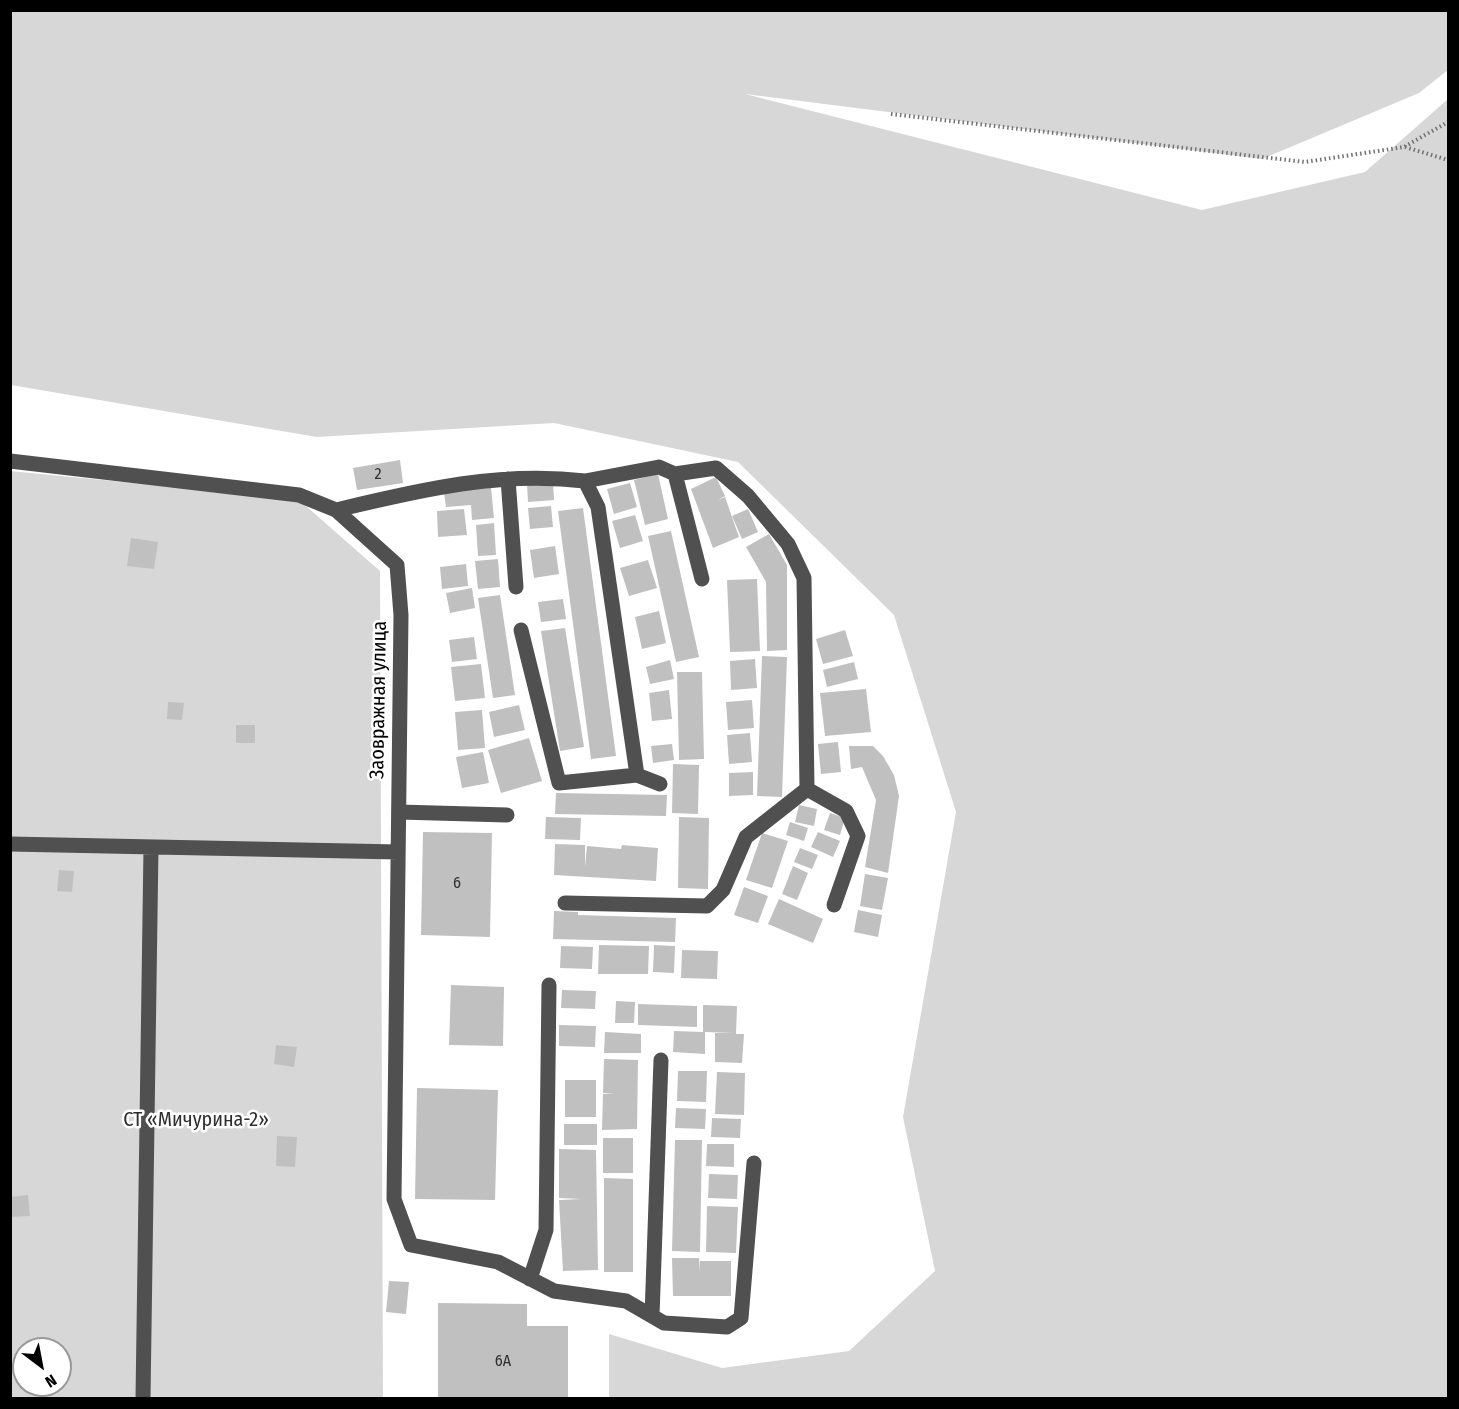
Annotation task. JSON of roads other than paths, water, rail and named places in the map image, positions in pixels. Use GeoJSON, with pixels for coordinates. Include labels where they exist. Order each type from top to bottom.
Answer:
{"type":"FeatureCollection","features":[{"type":"Feature","properties":{"kind":"street","name":"Заовражная улица"},"geometry":{"type":"LineString","coordinates":[[10,461],[299,495],[336,510],[397,565],[401,615],[394,1199],[411,1245],[498,1263],[530,1279]]}},
{"type":"Feature","properties":{"kind":"street"},"geometry":{"type":"LineString","coordinates":[[336,510],[477,480],[550,477],[585,481],[659,467],[675,474],[716,468],[748,496],[788,544],[804,578],[807,789]]}},
{"type":"Feature","properties":{"kind":"street"},"geometry":{"type":"LineString","coordinates":[[675,474],[702,579]]}},
{"type":"Feature","properties":{"kind":"street"},"geometry":{"type":"LineString","coordinates":[[508,478],[516,587]]}},
{"type":"Feature","properties":{"kind":"street"},"geometry":{"type":"LineString","coordinates":[[585,481],[598,507],[637,775]]}},
{"type":"Feature","properties":{"kind":"street"},"geometry":{"type":"LineString","coordinates":[[521,630],[559,783],[637,775],[660,784]]}},
{"type":"Feature","properties":{"kind":"street"},"geometry":{"type":"LineString","coordinates":[[565,903],[707,906],[723,890],[746,837],[807,789]]}},
{"type":"Feature","properties":{"kind":"street"},"geometry":{"type":"LineString","coordinates":[[807,789],[846,811],[858,836],[834,905]]}},
{"type":"Feature","properties":{"kind":"street"},"geometry":{"type":"LineString","coordinates":[[399,812],[507,815]]}},
{"type":"Feature","properties":{"kind":"street"},"geometry":{"type":"LineString","coordinates":[[10,844],[398,852]]}},
{"type":"Feature","properties":{"kind":"street"},"geometry":{"type":"LineString","coordinates":[[143,1398],[151,847]]}},
{"type":"Feature","properties":{"kind":"street"},"geometry":{"type":"LineString","coordinates":[[549,986],[546,1230],[530,1279],[554,1291],[626,1301],[664,1323],[727,1327],[741,1318],[754,1163]]}},
{"type":"Feature","properties":{"kind":"street"},"geometry":{"type":"LineString","coordinates":[[652,1316],[661,1060]]}},
{"type":"Feature","properties":{"kind":"park label","name":"СТ «Мичурина-2»"},"geometry":{"type":"Point","coordinates":[196,1120]}}]}
